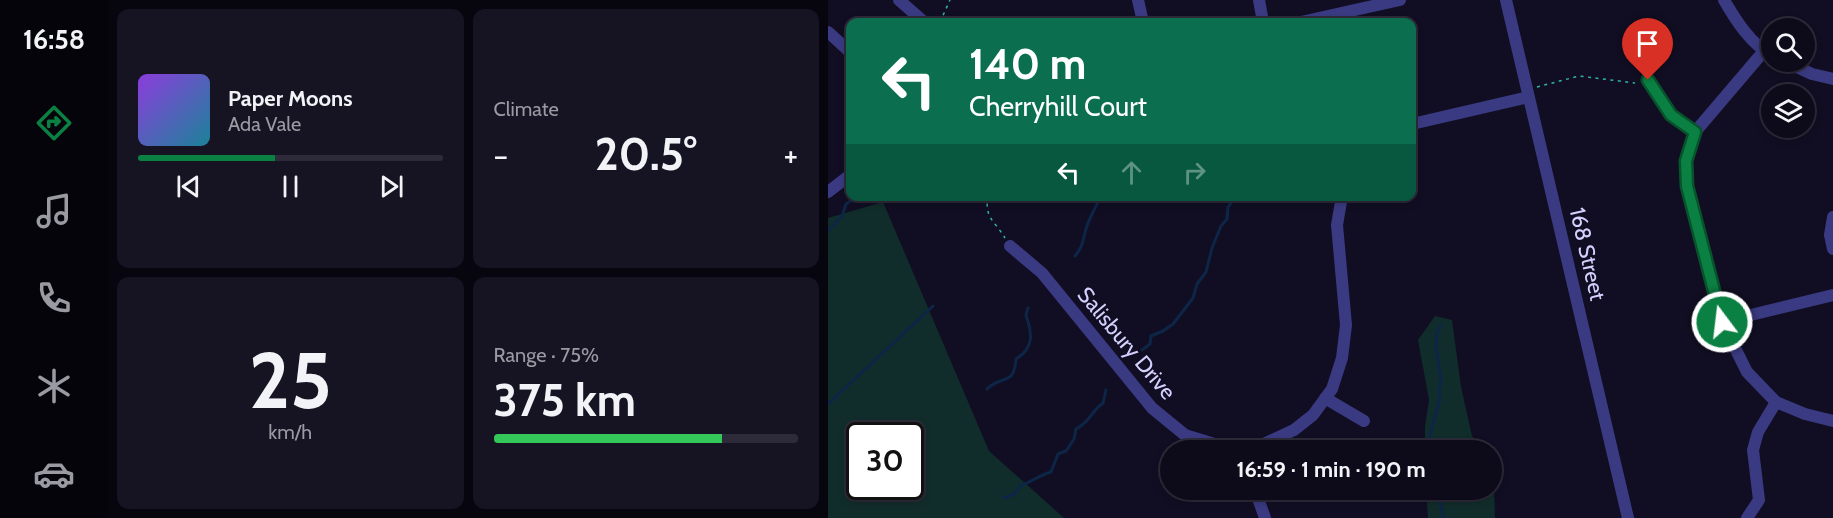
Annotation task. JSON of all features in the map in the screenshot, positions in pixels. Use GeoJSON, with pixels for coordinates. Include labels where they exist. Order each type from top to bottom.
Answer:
{"type":"FeatureCollection","features":[{"type":"Feature","properties":{"kind":"street"},"geometry":{"type":"LineString","coordinates":[[899,0],[919,18]]}},
{"type":"Feature","properties":{"kind":"street"},"geometry":{"type":"LineString","coordinates":[[1138,0],[1142,18]]}},
{"type":"Feature","properties":{"kind":"street"},"geometry":{"type":"LineString","coordinates":[[1259,0],[1262,18]]}},
{"type":"Feature","properties":{"kind":"street"},"geometry":{"type":"LineString","coordinates":[[1316,18],[1378,2],[1400,0]]}},
{"type":"Feature","properties":{"kind":"street","name":"168 Street"},"geometry":{"type":"LineString","coordinates":[[1506,0],[1628,518]]}},
{"type":"Feature","properties":{"kind":"street"},"geometry":{"type":"LineString","coordinates":[[1724,0],[1736,21],[1761,46]]}},
{"type":"Feature","properties":{"kind":"street"},"geometry":{"type":"LineString","coordinates":[[828,32],[846,48]]}},
{"type":"Feature","properties":{"kind":"street"},"geometry":{"type":"LineString","coordinates":[[1761,61],[1695,132],[1686,161],[1687,186],[1722,322],[1747,372],[1776,402],[1805,414],[1833,421]]}},
{"type":"Feature","properties":{"kind":"street"},"geometry":{"type":"LineString","coordinates":[[1808,72],[1833,79]]}},
{"type":"Feature","properties":{"kind":"street"},"geometry":{"type":"LineString","coordinates":[[1648,80],[1671,115],[1695,132]]}},
{"type":"Feature","properties":{"kind":"street"},"geometry":{"type":"LineString","coordinates":[[1416,123],[1529,97]]}},
{"type":"Feature","properties":{"kind":"street"},"geometry":{"type":"LineString","coordinates":[[828,192],[846,178]]}},
{"type":"Feature","properties":{"kind":"street","name":"Salisbury Drive"},"geometry":{"type":"LineString","coordinates":[[1274,440],[1294,430],[1313,415],[1332,389],[1342,358],[1346,325],[1337,225],[1341,201]]}},
{"type":"Feature","properties":{"kind":"street"},"geometry":{"type":"LineString","coordinates":[[1833,217],[1830,235],[1833,249]]}},
{"type":"Feature","properties":{"kind":"street","name":"Salisbury Drive"},"geometry":{"type":"LineString","coordinates":[[1010,246],[1042,273],[1152,408],[1185,435],[1201,440]]}},
{"type":"Feature","properties":{"kind":"street"},"geometry":{"type":"LineString","coordinates":[[1722,322],[1833,295]]}},
{"type":"Feature","properties":{"kind":"street"},"geometry":{"type":"LineString","coordinates":[[1325,398],[1364,421]]}},
{"type":"Feature","properties":{"kind":"street"},"geometry":{"type":"LineString","coordinates":[[1747,518],[1759,500],[1753,450],[1758,432],[1776,402]]}},
{"type":"Feature","properties":{"kind":"street"},"geometry":{"type":"LineString","coordinates":[[1259,500],[1265,518]]}},
{"type":"Feature","properties":{"kind":"path"},"geometry":{"type":"LineString","coordinates":[[942,18],[950,0]]}},
{"type":"Feature","properties":{"kind":"path"},"geometry":{"type":"LineString","coordinates":[[1537,87],[1580,76],[1635,83]]}},
{"type":"Feature","properties":{"kind":"path"},"geometry":{"type":"LineString","coordinates":[[987,201],[988,216],[1010,246]]}},
{"type":"Feature","properties":{"kind":"green space"},"geometry":{"type":"Polygon","coordinates":[[[883,202],[989,451],[1064,518],[828,518],[828,218],[883,202]]]}},
{"type":"Feature","properties":{"kind":"green space"},"geometry":{"type":"Polygon","coordinates":[[[1435,316],[1452,320],[1461,387],[1472,436],[1475,440],[1425,440],[1429,400],[1418,340],[1435,316]]]}},
{"type":"Feature","properties":{"kind":"green space"},"geometry":{"type":"Polygon","coordinates":[[[1427,500],[1494,500],[1495,518],[1428,518],[1427,500]]]}},
{"type":"Feature","properties":{"kind":"waterway"},"geometry":{"type":"LineString","coordinates":[[828,231],[842,216],[846,204],[850,201]]}},
{"type":"Feature","properties":{"kind":"waterway"},"geometry":{"type":"LineString","coordinates":[[1075,256],[1099,201]]}},
{"type":"Feature","properties":{"kind":"waterway"},"geometry":{"type":"LineString","coordinates":[[1142,350],[1150,344],[1151,336],[1173,324],[1193,298],[1197,284],[1206,272],[1212,248],[1221,226],[1227,219],[1228,207],[1232,201]]}},
{"type":"Feature","properties":{"kind":"waterway"},"geometry":{"type":"LineString","coordinates":[[828,404],[933,306]]}},
{"type":"Feature","properties":{"kind":"waterway"},"geometry":{"type":"LineString","coordinates":[[987,389],[1010,377],[1015,368],[1016,359],[1029,345],[1030,328],[1026,315],[1028,308]]}},
{"type":"Feature","properties":{"kind":"waterway"},"geometry":{"type":"LineString","coordinates":[[1432,440],[1430,434],[1440,399],[1441,380],[1436,347],[1437,333],[1441,325]]}},
{"type":"Feature","properties":{"kind":"waterway"},"geometry":{"type":"LineString","coordinates":[[1004,498],[1015,494],[1020,486],[1051,472],[1058,454],[1066,451],[1074,439],[1076,429],[1103,403],[1106,390]]}},
{"type":"Feature","properties":{"kind":"waterway"},"geometry":{"type":"LineString","coordinates":[[1439,500],[1444,518]]}},
{"type":"Feature","properties":{"kind":"route"},"geometry":{"type":"LineString","coordinates":[[1648,80],[1671,115],[1695,132],[1686,161],[1687,186],[1722,322]]}}]}
